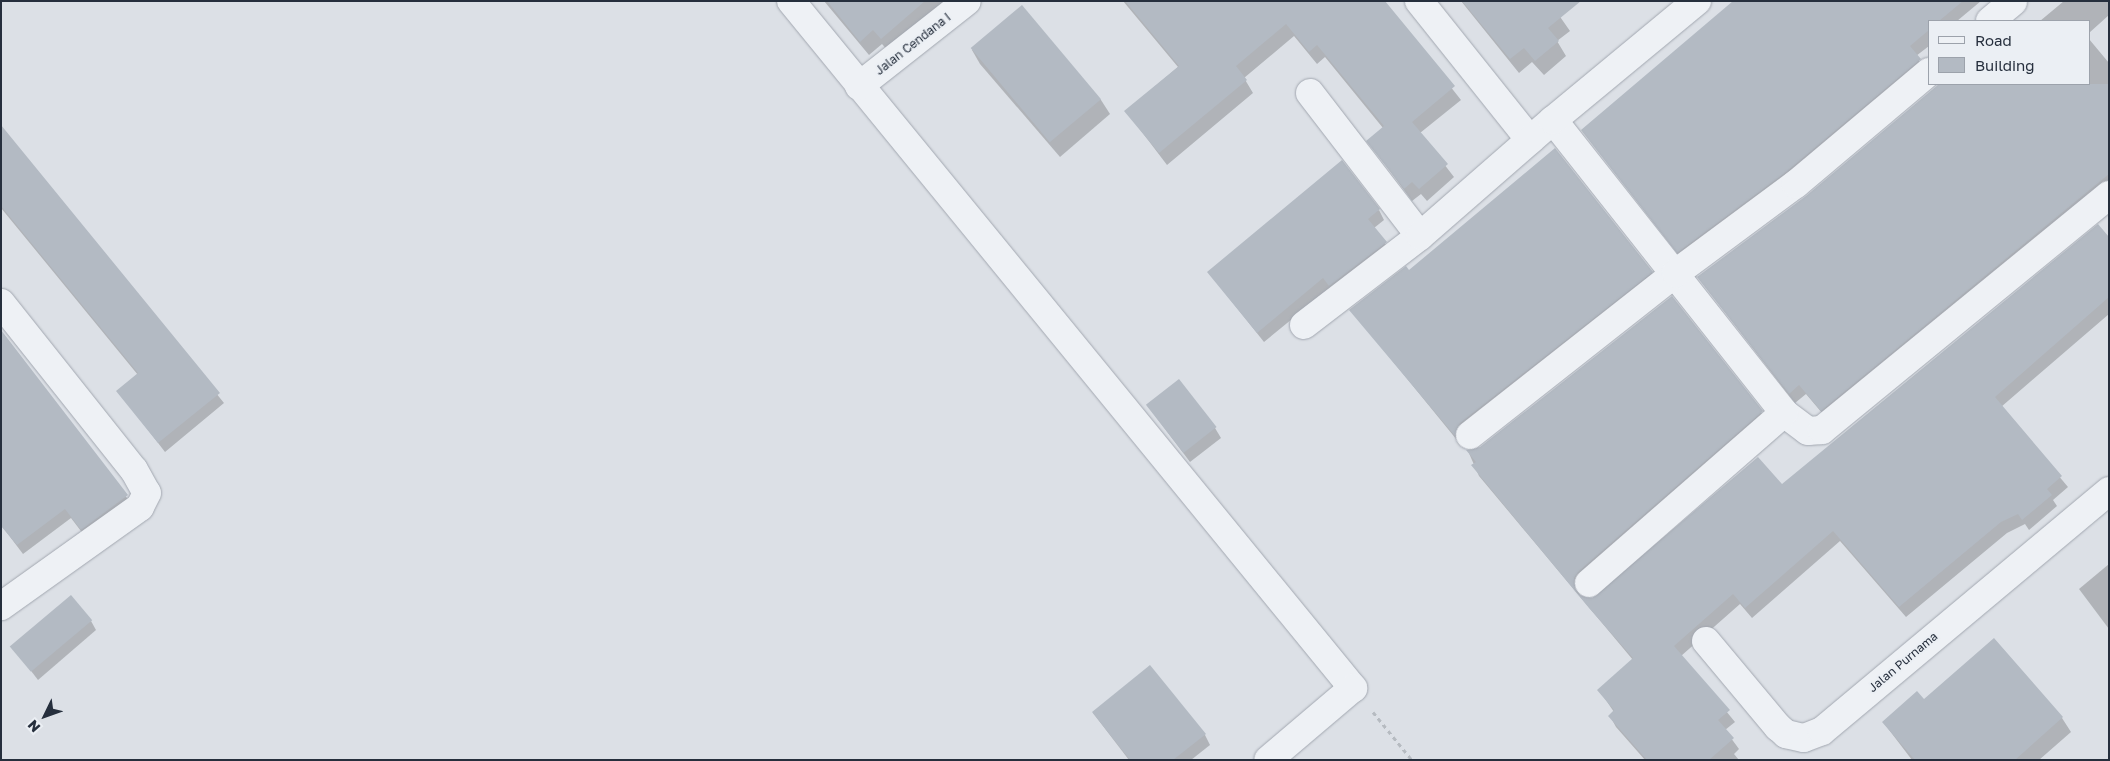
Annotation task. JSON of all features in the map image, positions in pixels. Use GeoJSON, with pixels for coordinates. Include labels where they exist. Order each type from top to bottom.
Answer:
{"type":"FeatureCollection","features":[{"type":"Feature","properties":{"kind":"street"},"geometry":{"type":"LineString","coordinates":[[791,1],[1353,688],[1268,760]]}},
{"type":"Feature","properties":{"kind":"street","name":"Jalan Cendana I"},"geometry":{"type":"LineString","coordinates":[[860,86],[967,1]]}},
{"type":"Feature","properties":{"kind":"street"},"geometry":{"type":"LineString","coordinates":[[1419,1],[1530,140]]}},
{"type":"Feature","properties":{"kind":"street"},"geometry":{"type":"LineString","coordinates":[[1304,325],[1420,236],[1553,120],[1697,1]]}},
{"type":"Feature","properties":{"kind":"street"},"geometry":{"type":"LineString","coordinates":[[1991,20],[2013,2]]}},
{"type":"Feature","properties":{"kind":"street"},"geometry":{"type":"LineString","coordinates":[[1470,435],[1676,273],[1796,184],[1928,73]]}},
{"type":"Feature","properties":{"kind":"street"},"geometry":{"type":"LineString","coordinates":[[1310,93],[1420,236]]}},
{"type":"Feature","properties":{"kind":"street"},"geometry":{"type":"LineString","coordinates":[[1553,120],[1676,273],[1784,413],[1801,428],[1822,430],[2109,195]]}},
{"type":"Feature","properties":{"kind":"street"},"geometry":{"type":"LineString","coordinates":[[1,303],[134,470],[147,493],[140,507],[1,606]]}},
{"type":"Feature","properties":{"kind":"street"},"geometry":{"type":"LineString","coordinates":[[1589,583],[1784,413]]}},
{"type":"Feature","properties":{"kind":"street","name":"Jalan Purnama"},"geometry":{"type":"LineString","coordinates":[[1706,641],[1778,727],[1786,734],[1804,738],[1822,731],[2109,491]]}},
{"type":"Feature","properties":{"kind":"path"},"geometry":{"type":"LineString","coordinates":[[1353,688],[1412,760]]}},
{"type":"Feature","properties":{"kind":"building"},"geometry":{"type":"Polygon","coordinates":[[[827,1],[925,1],[881,39],[873,30],[860,42],[827,1]]]}},
{"type":"Feature","properties":{"kind":"building"},"geometry":{"type":"Polygon","coordinates":[[[1125,1],[1385,1],[1455,86],[1412,122],[1448,164],[1419,189],[1412,182],[1404,189],[1366,141],[1384,126],[1317,45],[1309,52],[1286,24],[1236,66],[1247,80],[1159,153],[1124,111],[1179,66],[1125,1]]]}},
{"type":"Feature","properties":{"kind":"building"},"geometry":{"type":"Polygon","coordinates":[[[1462,1],[1581,1],[1548,28],[1559,41],[1535,61],[1524,48],[1510,59],[1462,1]]]}},
{"type":"Feature","properties":{"kind":"building"},"geometry":{"type":"Polygon","coordinates":[[[1733,1],[1963,1],[1940,20],[1928,20],[1928,31],[1910,46],[1921,59],[1786,172],[1677,253],[1581,130],[1733,1]]]}},
{"type":"Feature","properties":{"kind":"building"},"geometry":{"type":"Polygon","coordinates":[[[1022,5],[1101,99],[1050,142],[971,48],[1022,5]]]}},
{"type":"Feature","properties":{"kind":"building"},"geometry":{"type":"Polygon","coordinates":[[[2109,84],[2109,174],[1821,411],[1799,385],[1789,394],[1697,277],[1806,196],[1938,85],[2109,84]]]}},
{"type":"Feature","properties":{"kind":"building"},"geometry":{"type":"Polygon","coordinates":[[[1,125],[220,393],[158,443],[116,391],[138,373],[1,206],[1,125]]]}},
{"type":"Feature","properties":{"kind":"building"},"geometry":{"type":"Polygon","coordinates":[[[1555,148],[1653,272],[1460,423],[1455,436],[1349,310],[1406,266],[1409,270],[1555,148]]]}},
{"type":"Feature","properties":{"kind":"building"},"geometry":{"type":"Polygon","coordinates":[[[1342,160],[1380,209],[1368,219],[1387,242],[1329,286],[1323,278],[1257,333],[1207,272],[1342,160]]]}},
{"type":"Feature","properties":{"kind":"building"},"geometry":{"type":"Polygon","coordinates":[[[2098,224],[2109,237],[2109,297],[1995,397],[2062,476],[2047,489],[2052,495],[2022,520],[2018,514],[2001,522],[1899,607],[1833,531],[1745,608],[1733,594],[1674,646],[1730,710],[1718,720],[1734,738],[1709,760],[1647,760],[1608,716],[1614,710],[1597,690],[1633,658],[1589,608],[1471,465],[1476,462],[1466,450],[1480,447],[1672,296],[1763,411],[1579,571],[1574,578],[1577,593],[1592,598],[1758,457],[1782,484],[2098,224]]]}},
{"type":"Feature","properties":{"kind":"building"},"geometry":{"type":"Polygon","coordinates":[[[1,330],[128,495],[81,530],[65,509],[17,545],[1,526],[1,330]]]}},
{"type":"Feature","properties":{"kind":"building"},"geometry":{"type":"Polygon","coordinates":[[[1179,379],[1217,427],[1183,453],[1146,405],[1179,379]]]}},
{"type":"Feature","properties":{"kind":"building"},"geometry":{"type":"Polygon","coordinates":[[[71,595],[92,620],[31,672],[10,646],[71,595]]]}},
{"type":"Feature","properties":{"kind":"building"},"geometry":{"type":"Polygon","coordinates":[[[1994,638],[2063,717],[2015,760],[1915,760],[1882,722],[1917,691],[1924,699],[1994,638]]]}},
{"type":"Feature","properties":{"kind":"building"},"geometry":{"type":"Polygon","coordinates":[[[1150,665],[1206,734],[1173,760],[1130,760],[1092,712],[1150,665]]]}}]}
